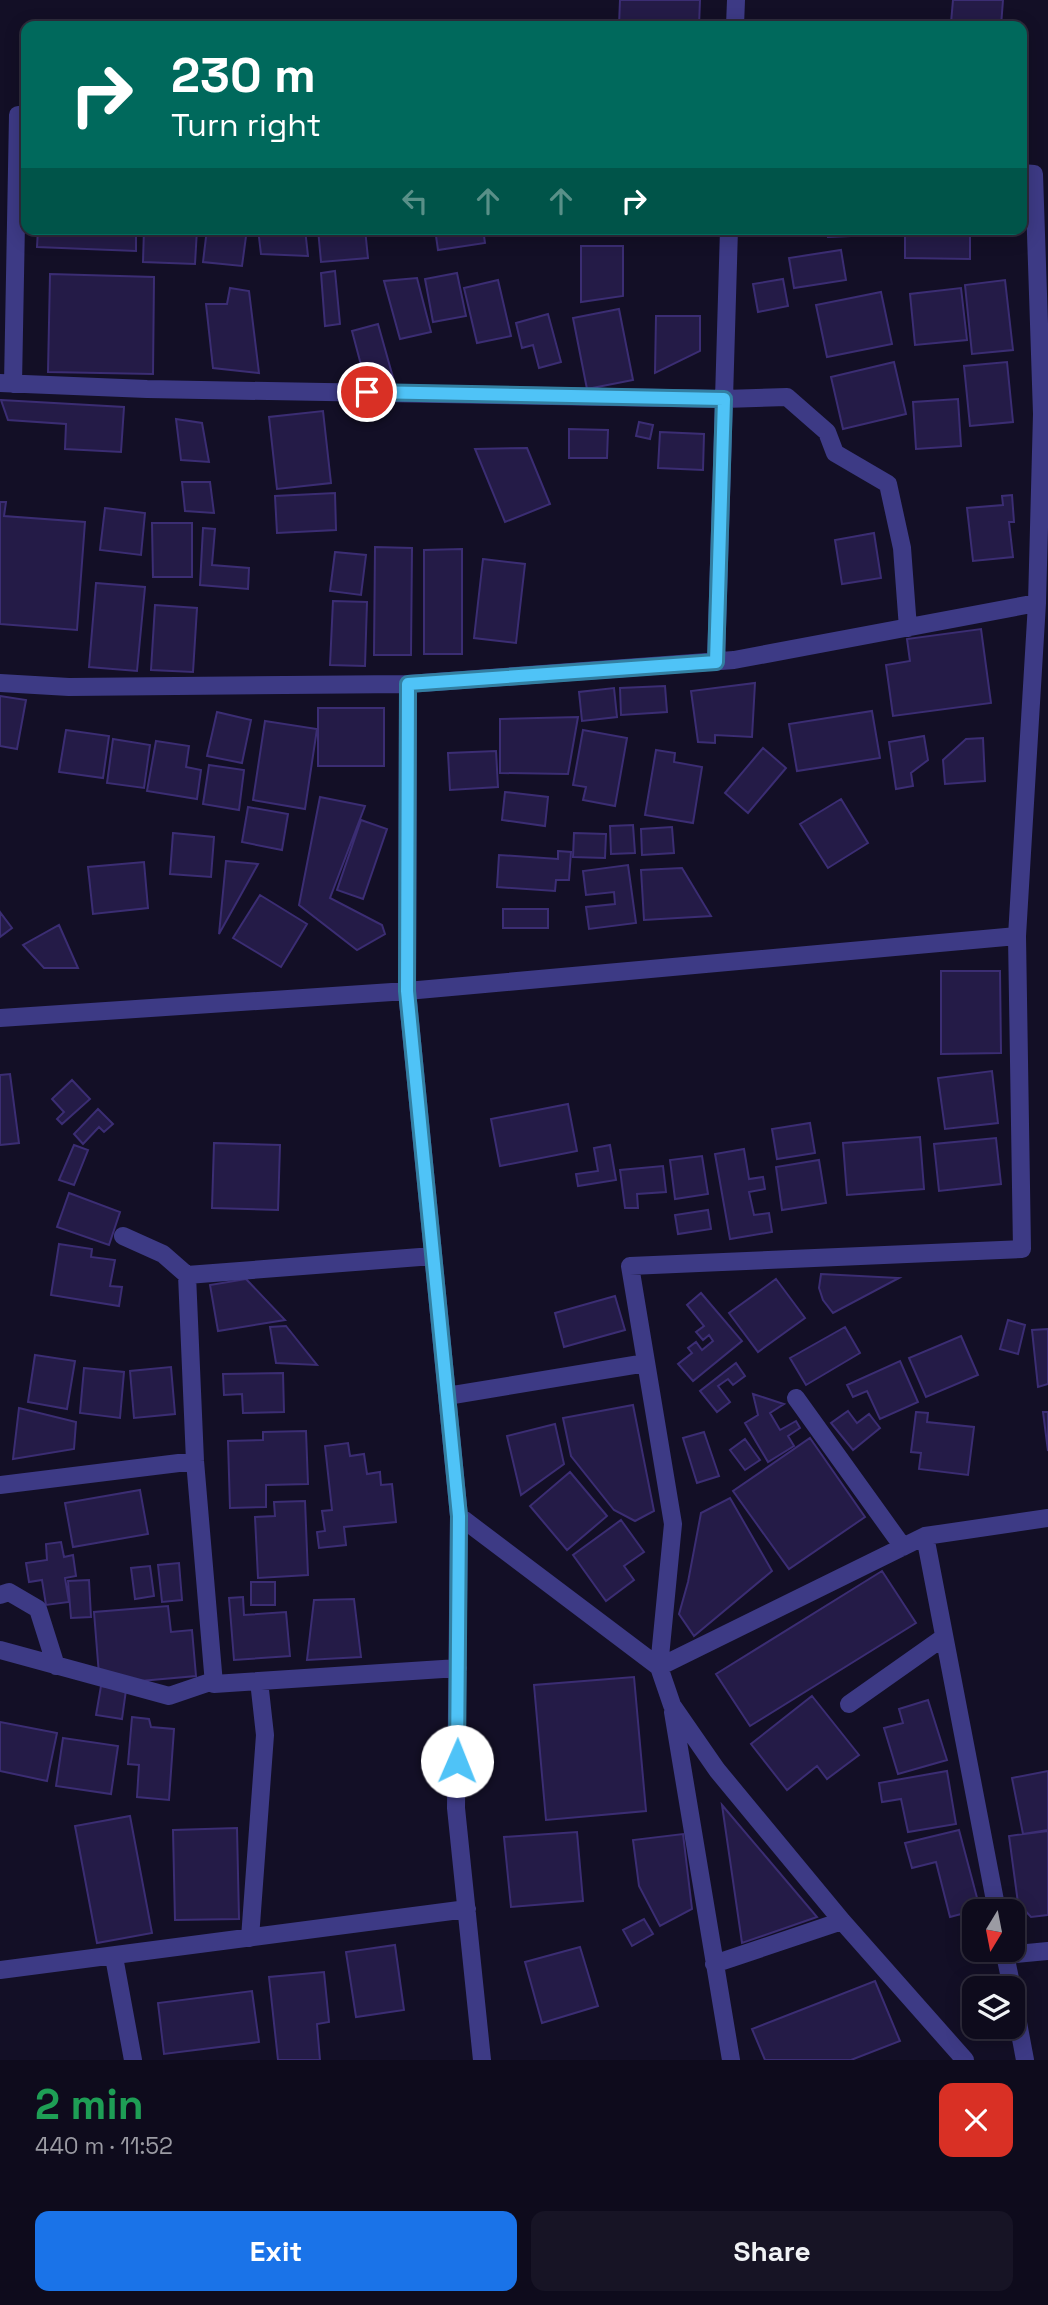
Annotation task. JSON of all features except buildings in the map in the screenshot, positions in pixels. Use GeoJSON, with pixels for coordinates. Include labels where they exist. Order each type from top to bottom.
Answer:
{"type":"FeatureCollection","features":[{"type":"Feature","properties":{"kind":"street"},"geometry":{"type":"LineString","coordinates":[[735,21],[736,0]]}},
{"type":"Feature","properties":{"kind":"street"},"geometry":{"type":"LineString","coordinates":[[21,115],[18,115],[6,384],[724,399],[787,397],[827,432],[835,453],[888,484],[902,548],[908,628]]}},
{"type":"Feature","properties":{"kind":"street"},"geometry":{"type":"LineString","coordinates":[[731,2060],[672,1705],[659,1667],[673,1524],[630,1266],[1022,1249],[1017,936],[1037,603],[1045,414],[1034,174],[1027,173]]}},
{"type":"Feature","properties":{"kind":"street"},"geometry":{"type":"LineString","coordinates":[[716,662],[729,235]]}},
{"type":"Feature","properties":{"kind":"street"},"geometry":{"type":"LineString","coordinates":[[0,683],[69,687],[408,684],[716,662],[1037,603]]}},
{"type":"Feature","properties":{"kind":"street"},"geometry":{"type":"LineString","coordinates":[[408,684],[407,991],[459,1516],[456,1808],[482,2060]]}},
{"type":"Feature","properties":{"kind":"street"},"geometry":{"type":"LineString","coordinates":[[0,1018],[407,991],[1017,936]]}},
{"type":"Feature","properties":{"kind":"street"},"geometry":{"type":"LineString","coordinates":[[122,1236],[163,1254],[187,1275],[433,1256]]}},
{"type":"Feature","properties":{"kind":"street"},"geometry":{"type":"LineString","coordinates":[[187,1275],[195,1461],[214,1684],[458,1668]]}},
{"type":"Feature","properties":{"kind":"street"},"geometry":{"type":"LineString","coordinates":[[447,1396],[646,1363]]}},
{"type":"Feature","properties":{"kind":"street"},"geometry":{"type":"LineString","coordinates":[[796,1398],[904,1547]]}},
{"type":"Feature","properties":{"kind":"street"},"geometry":{"type":"LineString","coordinates":[[0,1485],[195,1461]]}},
{"type":"Feature","properties":{"kind":"street"},"geometry":{"type":"LineString","coordinates":[[459,1516],[659,1667]]}},
{"type":"Feature","properties":{"kind":"street"},"geometry":{"type":"LineString","coordinates":[[659,1667],[925,1536],[1048,1518]]}},
{"type":"Feature","properties":{"kind":"street"},"geometry":{"type":"LineString","coordinates":[[925,1536],[995,1899]]}},
{"type":"Feature","properties":{"kind":"street"},"geometry":{"type":"LineString","coordinates":[[0,1595],[9,1592],[38,1609],[56,1666]]}},
{"type":"Feature","properties":{"kind":"street"},"geometry":{"type":"LineString","coordinates":[[849,1704],[944,1637]]}},
{"type":"Feature","properties":{"kind":"street"},"geometry":{"type":"LineString","coordinates":[[0,1650],[169,1696],[214,1681]]}},
{"type":"Feature","properties":{"kind":"street"},"geometry":{"type":"LineString","coordinates":[[250,1938],[265,1735],[259,1681]]}},
{"type":"Feature","properties":{"kind":"street"},"geometry":{"type":"LineString","coordinates":[[672,1705],[717,1770],[842,1921],[965,2060]]}},
{"type":"Feature","properties":{"kind":"street"},"geometry":{"type":"LineString","coordinates":[[0,1970],[467,1909]]}},
{"type":"Feature","properties":{"kind":"street"},"geometry":{"type":"LineString","coordinates":[[714,1964],[842,1921]]}},
{"type":"Feature","properties":{"kind":"street"},"geometry":{"type":"LineString","coordinates":[[1026,1952],[1048,1951]]}},
{"type":"Feature","properties":{"kind":"street"},"geometry":{"type":"LineString","coordinates":[[114,1957],[133,2060]]}},
{"type":"Feature","properties":{"kind":"street"},"geometry":{"type":"LineString","coordinates":[[1021,2039],[1025,2060]]}},
{"type":"Feature","properties":{"kind":"route"},"geometry":{"type":"LineString","coordinates":[[367,392],[724,399],[716,662],[408,684],[407,991],[459,1516],[457,1761]]}}]}
